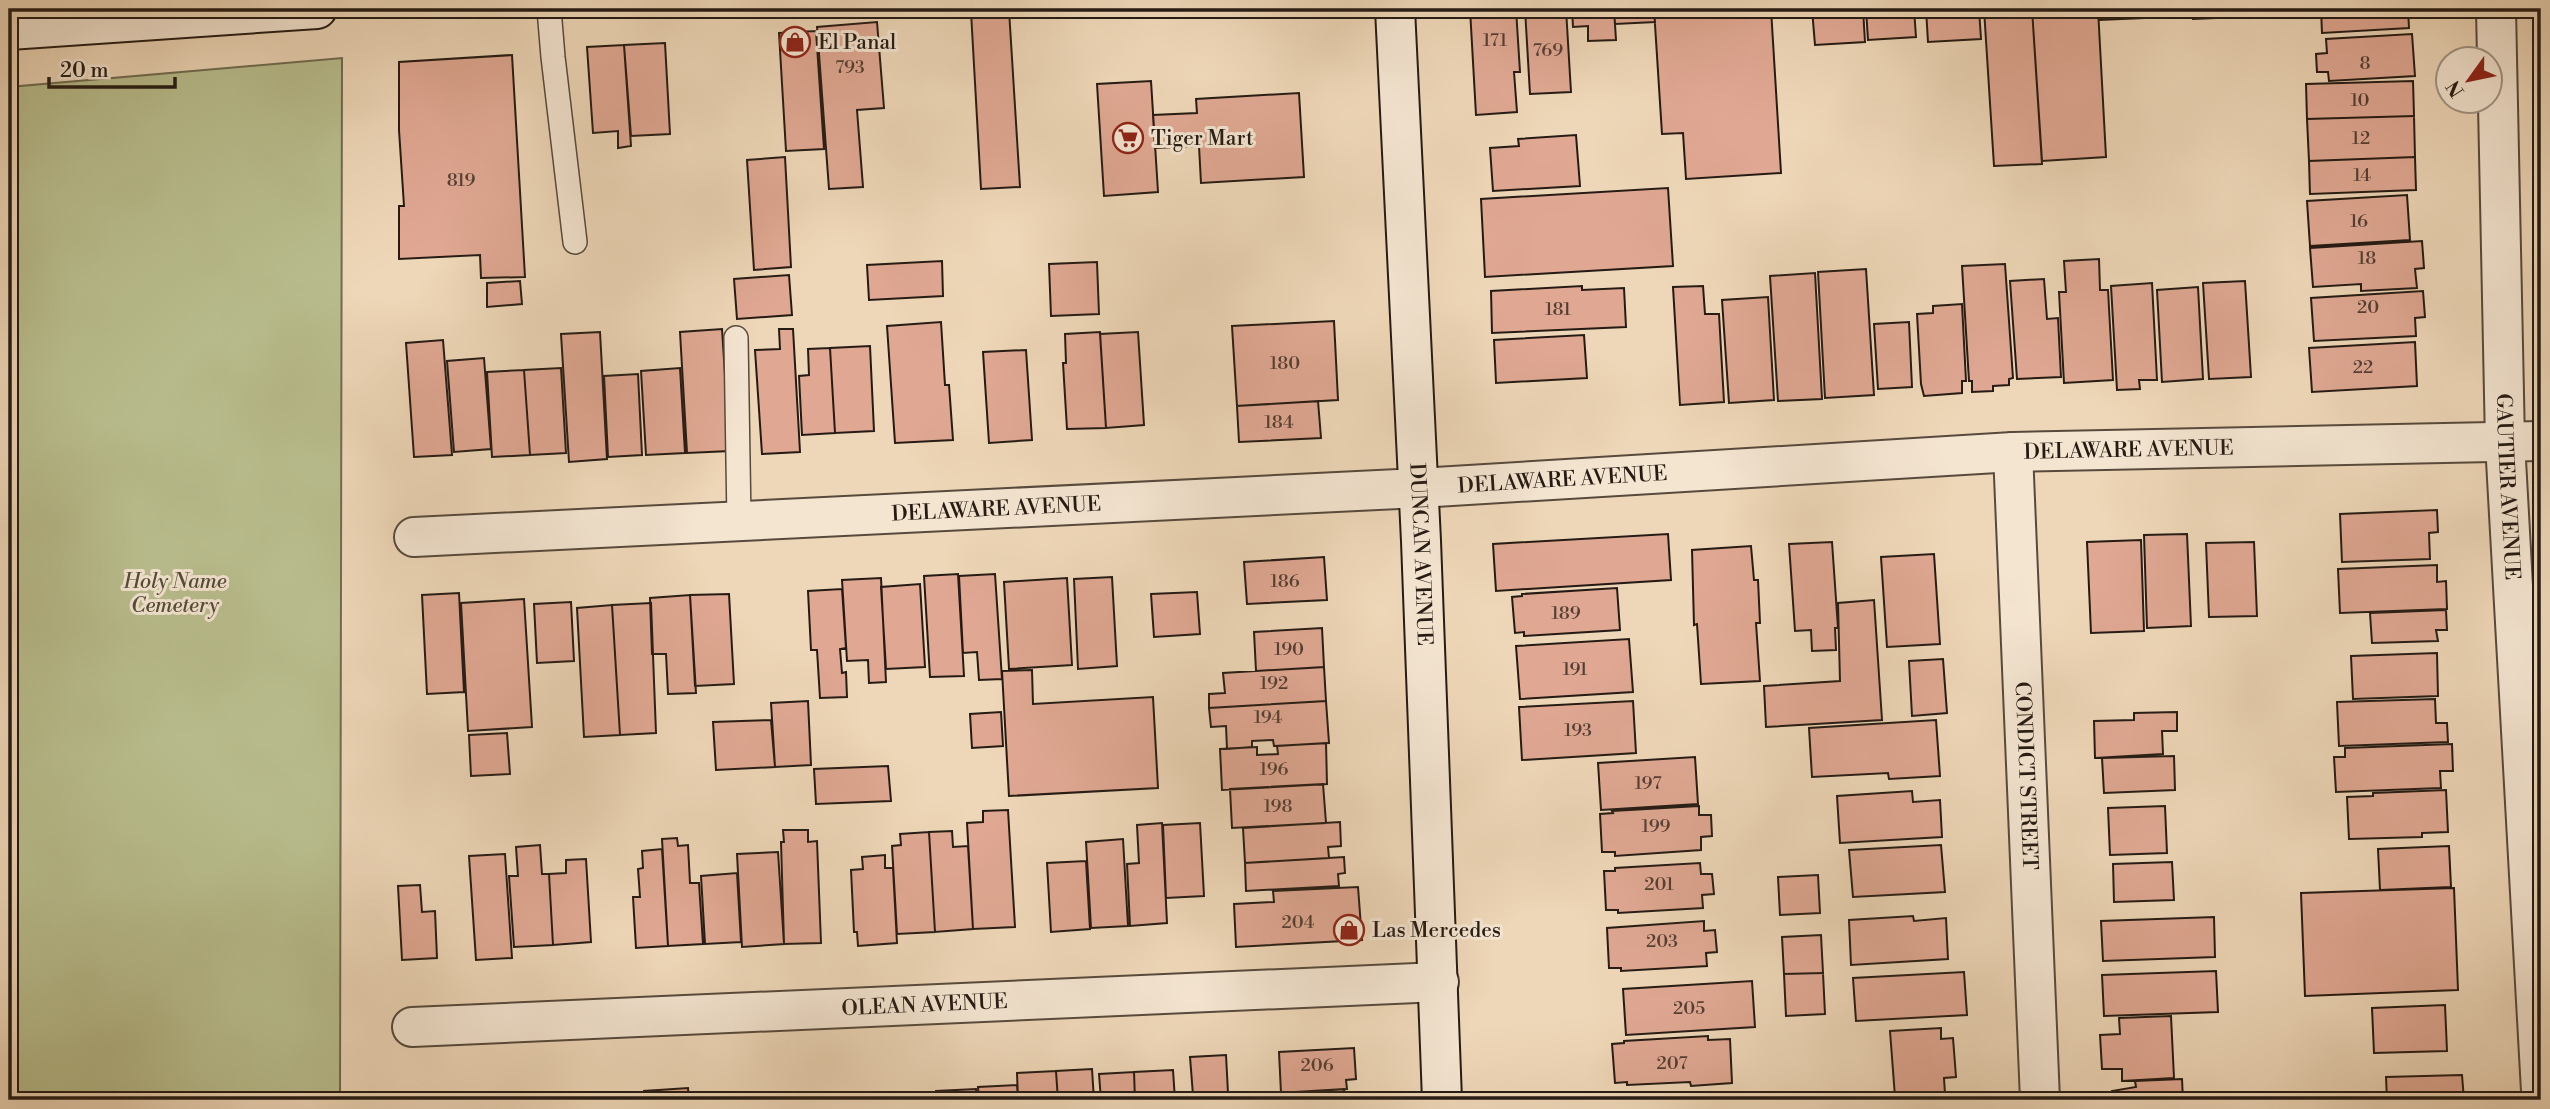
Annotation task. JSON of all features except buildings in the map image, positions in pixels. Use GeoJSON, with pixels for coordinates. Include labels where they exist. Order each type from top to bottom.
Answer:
{"type":"FeatureCollection","features":[{"type":"Feature","properties":{"kind":"street"},"geometry":{"type":"LineString","coordinates":[[9,30],[80,17],[317,9]]}},
{"type":"Feature","properties":{"kind":"street","name":"DUNCAN AVENUE"},"geometry":{"type":"LineString","coordinates":[[1395,9],[1419,488],[1443,1100]]}},
{"type":"Feature","properties":{"kind":"street","name":"GAUTIER AVENUE"},"geometry":{"type":"LineString","coordinates":[[2496,9],[2523,442],[2541,1091]]}},
{"type":"Feature","properties":{"kind":"street","name":"DELAWARE AVENUE"},"geometry":{"type":"LineString","coordinates":[[414,537],[1419,488],[2013,452],[2523,442]]}},
{"type":"Feature","properties":{"kind":"street","name":"CONDICT STREET"},"geometry":{"type":"LineString","coordinates":[[2013,452],[2040,1100]]}},
{"type":"Feature","properties":{"kind":"street","name":"OLEAN AVENUE"},"geometry":{"type":"LineString","coordinates":[[412,1027],[1439,982]]}},
{"type":"Feature","properties":{"kind":"lane"},"geometry":{"type":"LineString","coordinates":[[549,9],[575,242]]}},
{"type":"Feature","properties":{"kind":"lane"},"geometry":{"type":"LineString","coordinates":[[736,338],[739,521]]}},
{"type":"Feature","properties":{"kind":"green space","name":"Holy Name Cemetery"},"geometry":{"type":"Polygon","coordinates":[[[342,58],[340,1100],[9,1100],[9,87],[342,58]]]}},
{"type":"Feature","properties":{"kind":"place","name":"El Panal"},"geometry":{"type":"Point","coordinates":[795,42]}},
{"type":"Feature","properties":{"kind":"place","name":"Tiger Mart"},"geometry":{"type":"Point","coordinates":[1128,138]}},
{"type":"Feature","properties":{"kind":"place","name":"Las Mercedes"},"geometry":{"type":"Point","coordinates":[1349,930]}}]}
